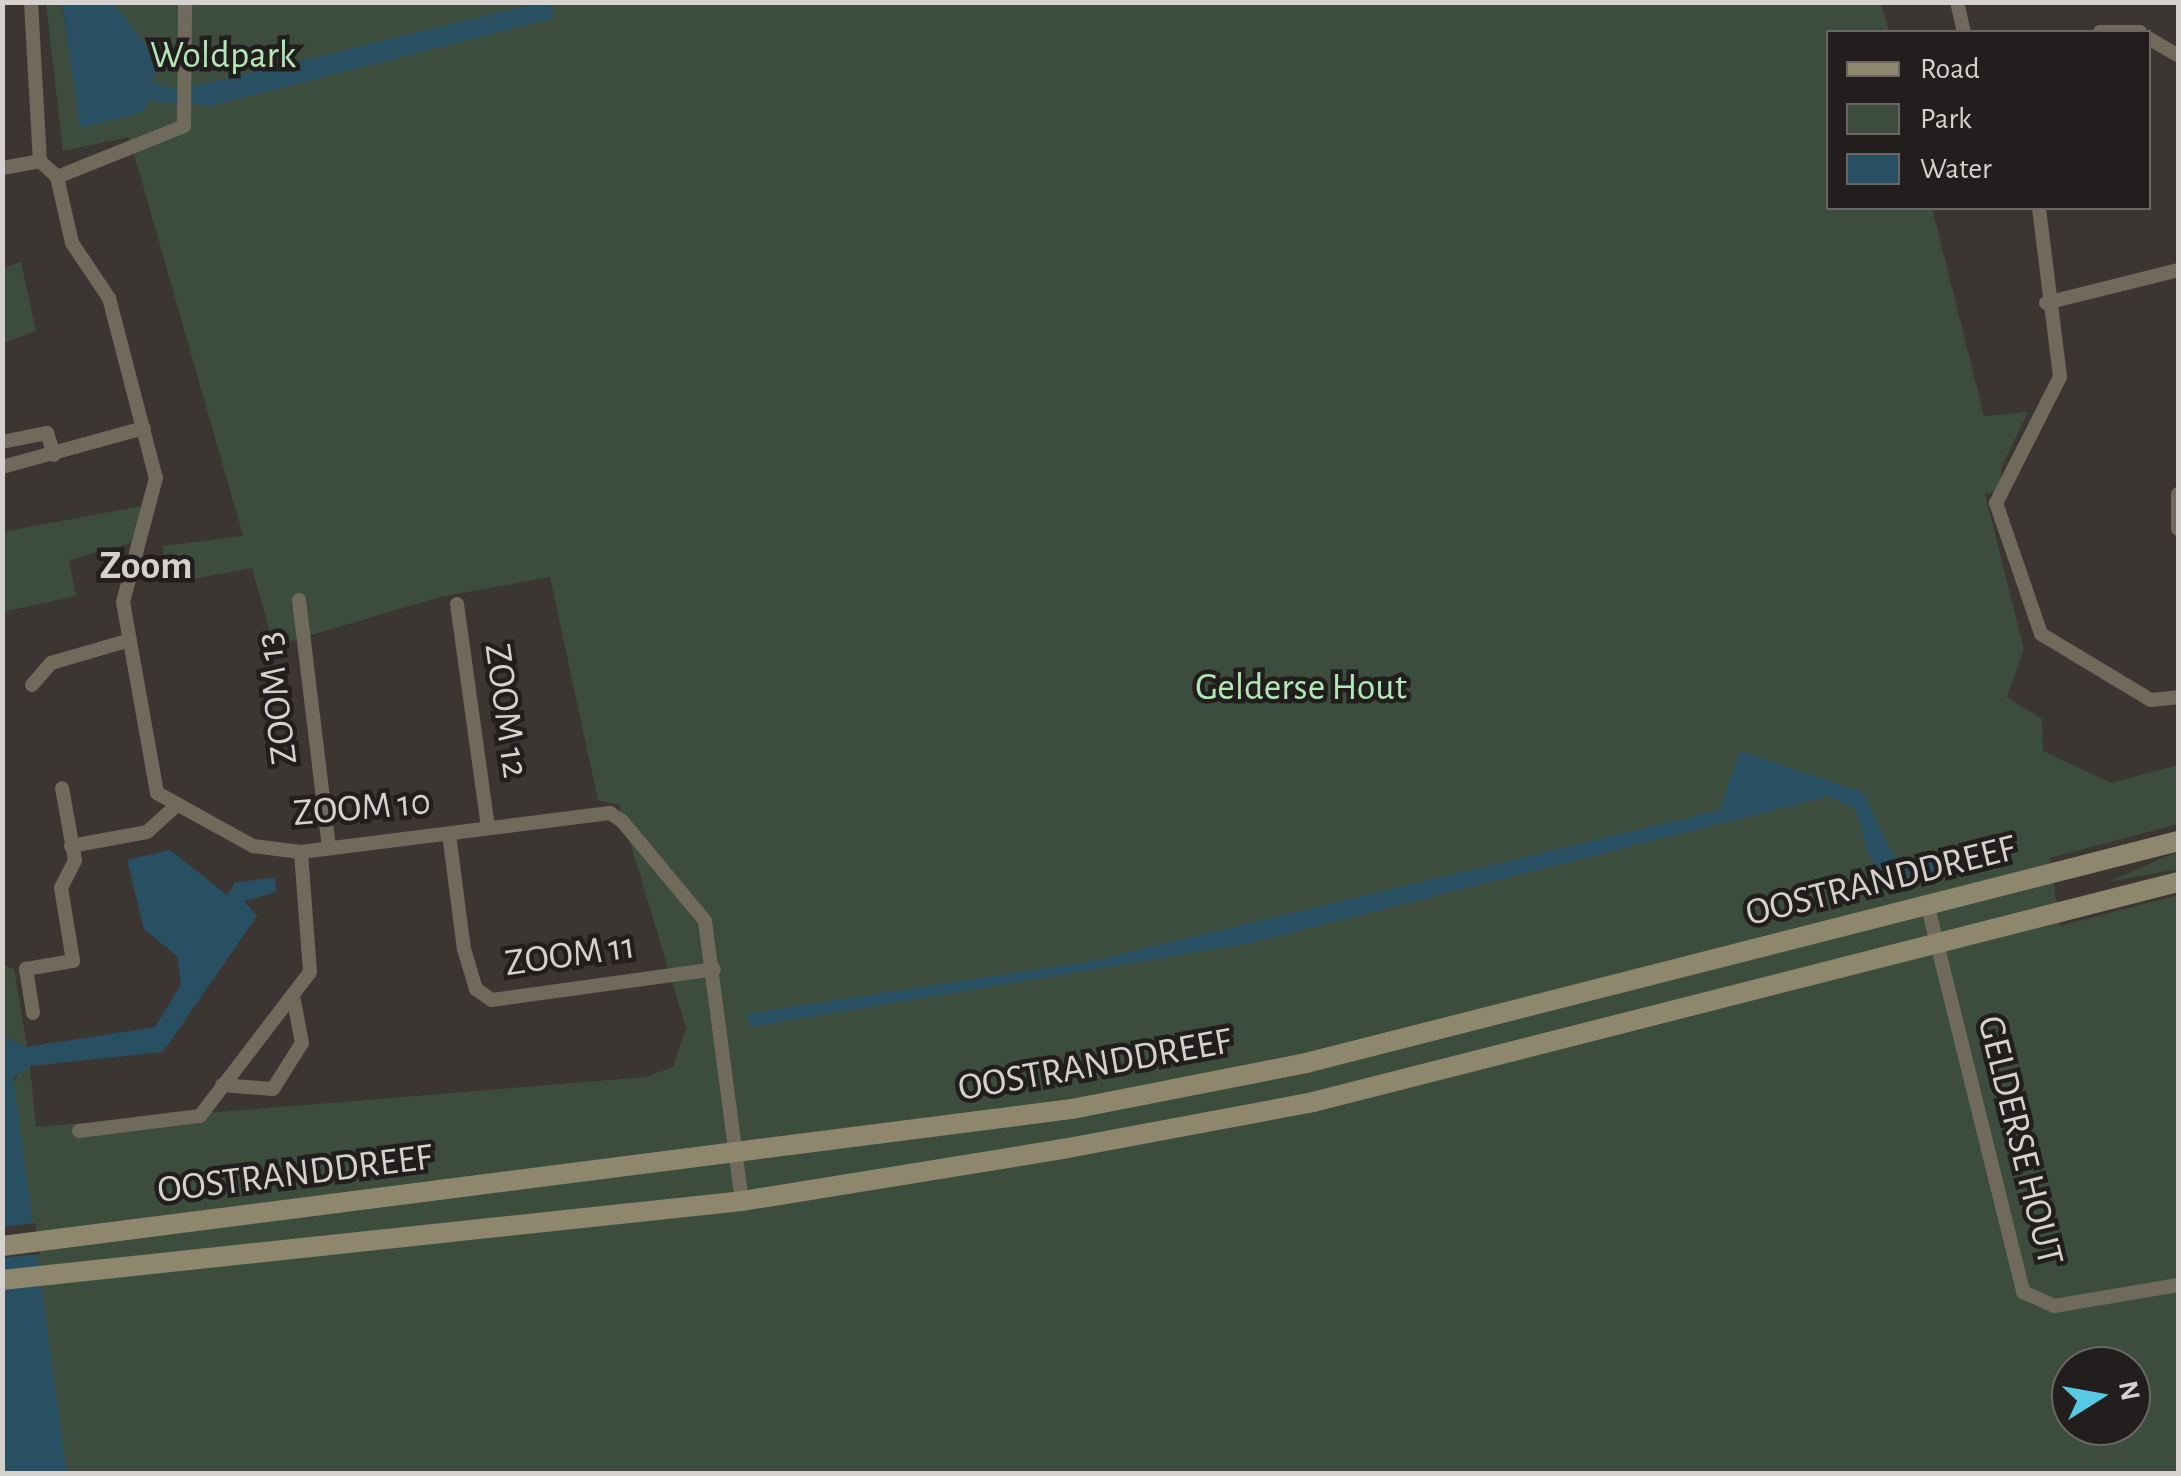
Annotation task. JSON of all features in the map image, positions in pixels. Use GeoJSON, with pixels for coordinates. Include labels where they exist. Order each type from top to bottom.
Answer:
{"type":"FeatureCollection","features":[{"type":"Feature","properties":{"kind":"main road","name":"OOSTRANDDREEF"},"geometry":{"type":"LineString","coordinates":[[2,1246],[736,1156],[1072,1109],[1306,1063],[2178,841]]}},
{"type":"Feature","properties":{"kind":"main road","name":"OOSTRANDDREEF"},"geometry":{"type":"LineString","coordinates":[[2,1280],[742,1201],[1312,1102],[2178,882]]}},
{"type":"Feature","properties":{"kind":"street"},"geometry":{"type":"LineString","coordinates":[[31,2],[40,161],[57,177],[109,150],[172,136],[186,121],[185,2]]}},
{"type":"Feature","properties":{"kind":"street"},"geometry":{"type":"LineString","coordinates":[[1957,2],[1964,30]]}},
{"type":"Feature","properties":{"kind":"street"},"geometry":{"type":"LineString","coordinates":[[2151,40],[2178,55]]}},
{"type":"Feature","properties":{"kind":"street"},"geometry":{"type":"LineString","coordinates":[[2,168],[40,161]]}},
{"type":"Feature","properties":{"kind":"street","name":"ZOOM 10"},"geometry":{"type":"LineString","coordinates":[[57,177],[72,243],[109,298],[156,478],[125,574],[146,768],[174,808],[253,846],[301,852],[610,812],[690,895],[714,969],[736,1156]]}},
{"type":"Feature","properties":{"kind":"street"},"geometry":{"type":"LineString","coordinates":[[2039,210],[2054,274],[2046,303],[2060,376],[1998,492],[2030,618],[2152,700],[2178,696]]}},
{"type":"Feature","properties":{"kind":"street"},"geometry":{"type":"LineString","coordinates":[[2046,303],[2178,270]]}},
{"type":"Feature","properties":{"kind":"street"},"geometry":{"type":"LineString","coordinates":[[2,466],[144,428]]}},
{"type":"Feature","properties":{"kind":"street"},"geometry":{"type":"LineString","coordinates":[[2,442],[47,433],[54,455]]}},
{"type":"Feature","properties":{"kind":"street"},"geometry":{"type":"LineString","coordinates":[[2178,494],[2178,530]]}},
{"type":"Feature","properties":{"kind":"street","name":"ZOOM 13"},"geometry":{"type":"LineString","coordinates":[[299,600],[329,848]]}},
{"type":"Feature","properties":{"kind":"street","name":"ZOOM 12"},"geometry":{"type":"LineString","coordinates":[[457,604],[488,827]]}},
{"type":"Feature","properties":{"kind":"street"},"geometry":{"type":"LineString","coordinates":[[32,685],[51,663],[130,640]]}},
{"type":"Feature","properties":{"kind":"street"},"geometry":{"type":"LineString","coordinates":[[33,1013],[26,969],[73,962],[61,888],[72,846],[62,788]]}},
{"type":"Feature","properties":{"kind":"street"},"geometry":{"type":"LineString","coordinates":[[72,846],[147,832],[174,808]]}},
{"type":"Feature","properties":{"kind":"street","name":"ZOOM 11"},"geometry":{"type":"LineString","coordinates":[[450,834],[464,949],[476,989],[492,1000],[714,969]]}},
{"type":"Feature","properties":{"kind":"street"},"geometry":{"type":"LineString","coordinates":[[79,1132],[200,1116],[293,996],[313,963],[301,852]]}},
{"type":"Feature","properties":{"kind":"street","name":"GELDERSE HOUT"},"geometry":{"type":"LineString","coordinates":[[1928,907],[2023,1292],[2054,1306],[2178,1285]]}},
{"type":"Feature","properties":{"kind":"street"},"geometry":{"type":"LineString","coordinates":[[222,1085],[273,1089],[302,1042],[293,996]]}},
{"type":"Feature","properties":{"kind":"street"},"geometry":{"type":"LineString","coordinates":[[736,1156],[742,1201]]}},
{"type":"Feature","properties":{"kind":"green space","name":"Gelderse Hout"},"geometry":{"type":"Polygon","coordinates":[[[46,3],[62,3],[81,128],[64,3],[1881,3],[1888,30],[1826,30],[1826,210],[1932,210],[1984,416],[2028,412],[2001,468],[2002,490],[1985,494],[2024,649],[2007,697],[2042,719],[2043,751],[2111,783],[2178,765],[2178,824],[2050,858],[2060,926],[2178,895],[2178,1473],[53,1473],[9,1089],[22,1068],[30,1066],[36,1127],[646,1077],[673,1067],[686,1028],[619,805],[598,800],[550,577],[440,597],[274,646],[252,568],[188,580],[165,573],[163,546],[243,536],[129,137],[63,151],[46,3]]]}},
{"type":"Feature","properties":{"kind":"green space"},"geometry":{"type":"Polygon","coordinates":[[[21,262],[36,331],[3,343],[3,268],[21,262]]]}},
{"type":"Feature","properties":{"kind":"green space"},"geometry":{"type":"Polygon","coordinates":[[[147,505],[131,543],[69,560],[76,596],[3,612],[2,532],[147,505]]]}},
{"type":"Feature","properties":{"kind":"green space"},"geometry":{"type":"Polygon","coordinates":[[[2177,852],[2178,869],[2108,882],[2177,852]]]}},
{"type":"Feature","properties":{"kind":"green space"},"geometry":{"type":"Polygon","coordinates":[[[3,965],[14,969],[27,1047],[3,1036],[3,965]]]}},
{"type":"Feature","properties":{"kind":"water"},"geometry":{"type":"Polygon","coordinates":[[[62,3],[114,3],[159,63],[152,82],[180,90],[538,3],[551,3],[554,18],[211,106],[149,101],[143,112],[80,128],[62,3]]]}},
{"type":"Feature","properties":{"kind":"water"},"geometry":{"type":"Polygon","coordinates":[[[1740,751],[1863,792],[1895,859],[1987,853],[1930,875],[1886,875],[1869,857],[1856,809],[1829,796],[1246,944],[750,1027],[746,1014],[1092,961],[1720,810],[1740,751]]]}},
{"type":"Feature","properties":{"kind":"water"},"geometry":{"type":"Polygon","coordinates":[[[170,850],[227,895],[235,883],[275,877],[276,892],[244,901],[257,916],[163,1052],[30,1066],[13,1078],[67,1473],[3,1473],[2,1036],[27,1047],[155,1027],[181,984],[177,956],[144,929],[127,860],[170,850]]]}},
{"type":"Feature","properties":{"kind":"pier"},"geometry":{"type":"Polygon","coordinates":[[[35,1223],[40,1254],[2,1258],[3,1227],[35,1223]]]}},
{"type":"Feature","properties":{"kind":"district","name":"Zoom"},"geometry":{"type":"Point","coordinates":[146,566]}},
{"type":"Feature","properties":{"kind":"park label","name":"Woldpark"},"geometry":{"type":"Point","coordinates":[223,57]}}]}
